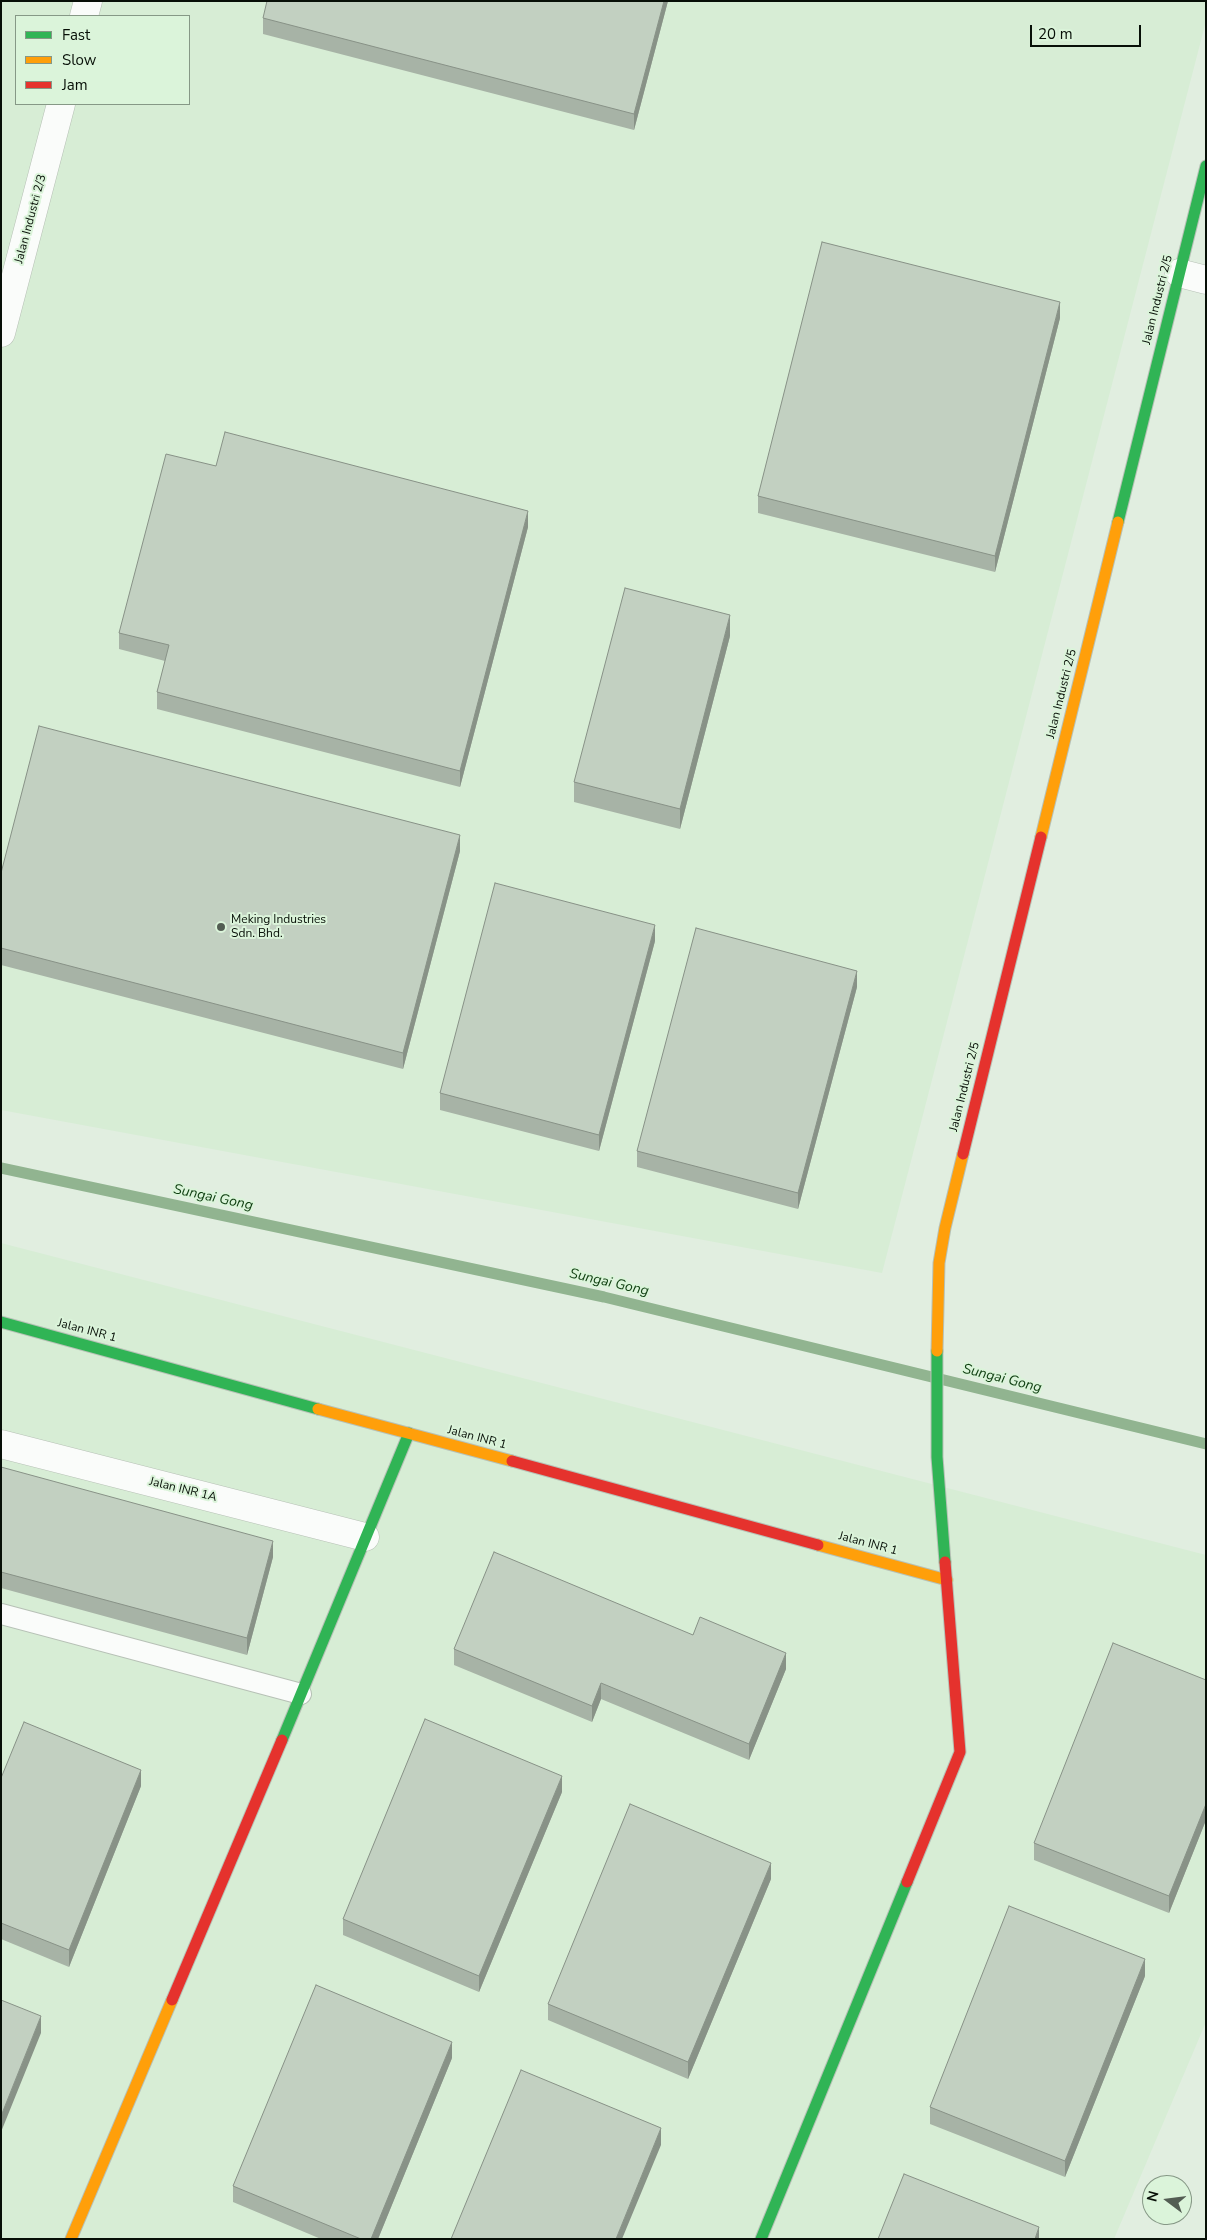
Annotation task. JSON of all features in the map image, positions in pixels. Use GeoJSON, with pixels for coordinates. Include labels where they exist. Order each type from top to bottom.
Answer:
{"type":"FeatureCollection","features":[{"type":"Feature","properties":{"kind":"street"},"geometry":{"type":"LineString","coordinates":[[84,15],[88,1]]}},
{"type":"Feature","properties":{"kind":"street","name":"Jalan Industri 2/3"},"geometry":{"type":"LineString","coordinates":[[1,333],[61,105]]}},
{"type":"Feature","properties":{"kind":"street","name":"Jalan Industri 2/5"},"geometry":{"type":"LineString","coordinates":[[761,2239],[960,1752],[937,1457],[937,1299],[939,1263],[945,1228],[1206,166]]}},
{"type":"Feature","properties":{"kind":"street"},"geometry":{"type":"LineString","coordinates":[[1179,273],[1206,280]]}},
{"type":"Feature","properties":{"kind":"street","name":"Jalan INR 1"},"geometry":{"type":"LineString","coordinates":[[1,1322],[947,1580]]}},
{"type":"Feature","properties":{"kind":"street"},"geometry":{"type":"LineString","coordinates":[[71,2239],[409,1433]]}},
{"type":"Feature","properties":{"kind":"street","name":"Jalan INR 1A"},"geometry":{"type":"LineString","coordinates":[[1,1444],[365,1536]]}},
{"type":"Feature","properties":{"kind":"lane"},"geometry":{"type":"LineString","coordinates":[[1,1614],[301,1694]]}},
{"type":"Feature","properties":{"kind":"shaded area"},"geometry":{"type":"Polygon","coordinates":[[[1,1],[1206,1],[1206,21],[882,1273],[1,1110],[1,1]]]}},
{"type":"Feature","properties":{"kind":"shaded area"},"geometry":{"type":"Polygon","coordinates":[[[1,1243],[1206,1555],[1206,2022],[1114,2239],[1,2239],[1,1243]]]}},
{"type":"Feature","properties":{"kind":"building"},"geometry":{"type":"Polygon","coordinates":[[[267,1],[664,1],[634,114],[263,18],[267,1]]]}},
{"type":"Feature","properties":{"kind":"building"},"geometry":{"type":"Polygon","coordinates":[[[822,242],[1060,302],[995,556],[758,496],[822,242]]]}},
{"type":"Feature","properties":{"kind":"building"},"geometry":{"type":"Polygon","coordinates":[[[225,432],[528,511],[460,771],[157,692],[169,645],[119,633],[166,454],[216,466],[225,432]]]}},
{"type":"Feature","properties":{"kind":"building"},"geometry":{"type":"Polygon","coordinates":[[[625,588],[730,615],[680,809],[574,782],[625,588]]]}},
{"type":"Feature","properties":{"kind":"building","name":"Meking Industries Sdn. Bhd."},"geometry":{"type":"Polygon","coordinates":[[[39,726],[460,835],[403,1053],[1,948],[1,873],[39,726]]]}},
{"type":"Feature","properties":{"kind":"building"},"geometry":{"type":"Polygon","coordinates":[[[495,883],[655,925],[599,1135],[440,1093],[495,883]]]}},
{"type":"Feature","properties":{"kind":"building"},"geometry":{"type":"Polygon","coordinates":[[[696,928],[857,971],[798,1193],[637,1151],[696,928]]]}},
{"type":"Feature","properties":{"kind":"building"},"geometry":{"type":"Polygon","coordinates":[[[1,1467],[273,1541],[247,1638],[1,1572],[1,1467]]]}},
{"type":"Feature","properties":{"kind":"building"},"geometry":{"type":"Polygon","coordinates":[[[494,1552],[693,1635],[700,1617],[786,1653],[749,1744],[601,1683],[592,1706],[454,1649],[494,1552]]]}},
{"type":"Feature","properties":{"kind":"building"},"geometry":{"type":"Polygon","coordinates":[[[1113,1643],[1206,1680],[1206,1804],[1169,1896],[1034,1843],[1113,1643]]]}},
{"type":"Feature","properties":{"kind":"building"},"geometry":{"type":"Polygon","coordinates":[[[425,1719],[562,1776],[479,1976],[343,1919],[425,1719]]]}},
{"type":"Feature","properties":{"kind":"building"},"geometry":{"type":"Polygon","coordinates":[[[24,1722],[141,1770],[69,1950],[1,1923],[1,1778],[24,1722]]]}},
{"type":"Feature","properties":{"kind":"building"},"geometry":{"type":"Polygon","coordinates":[[[630,1804],[771,1863],[688,2062],[548,2004],[630,1804]]]}},
{"type":"Feature","properties":{"kind":"building"},"geometry":{"type":"Polygon","coordinates":[[[1009,1906],[1145,1959],[1065,2161],[930,2107],[1009,1906]]]}},
{"type":"Feature","properties":{"kind":"building"},"geometry":{"type":"Polygon","coordinates":[[[316,1985],[452,2042],[371,2239],[361,2239],[233,2186],[316,1985]]]}},
{"type":"Feature","properties":{"kind":"building"},"geometry":{"type":"Polygon","coordinates":[[[1,2000],[41,2016],[1,2116],[1,2000]]]}},
{"type":"Feature","properties":{"kind":"building"},"geometry":{"type":"Polygon","coordinates":[[[521,2070],[661,2128],[616,2239],[451,2239],[521,2070]]]}},
{"type":"Feature","properties":{"kind":"building"},"geometry":{"type":"Polygon","coordinates":[[[904,2174],[1039,2227],[1035,2239],[878,2239],[904,2174]]]}},
{"type":"Feature","properties":{"kind":"waterway","name":"Sungai Gong"},"geometry":{"type":"LineString","coordinates":[[1,1168],[604,1297],[1206,1444]]}},
{"type":"Feature","properties":{"kind":"traffic: fast"},"geometry":{"type":"LineString","coordinates":[[1118,522],[1206,166]]}},
{"type":"Feature","properties":{"kind":"traffic: fast"},"geometry":{"type":"LineString","coordinates":[[1,1322],[318,1409]]}},
{"type":"Feature","properties":{"kind":"traffic: fast"},"geometry":{"type":"LineString","coordinates":[[937,1351],[937,1457],[945,1562]]}},
{"type":"Feature","properties":{"kind":"traffic: fast"},"geometry":{"type":"LineString","coordinates":[[282,1740],[409,1433]]}},
{"type":"Feature","properties":{"kind":"traffic: fast"},"geometry":{"type":"LineString","coordinates":[[761,2239],[907,1882]]}},
{"type":"Feature","properties":{"kind":"traffic: slow"},"geometry":{"type":"LineString","coordinates":[[1041,837],[1118,522]]}},
{"type":"Feature","properties":{"kind":"traffic: slow"},"geometry":{"type":"LineString","coordinates":[[937,1351],[939,1263],[945,1228],[963,1154]]}},
{"type":"Feature","properties":{"kind":"traffic: slow"},"geometry":{"type":"LineString","coordinates":[[318,1409],[512,1461]]}},
{"type":"Feature","properties":{"kind":"traffic: slow"},"geometry":{"type":"LineString","coordinates":[[818,1545],[947,1580]]}},
{"type":"Feature","properties":{"kind":"traffic: slow"},"geometry":{"type":"LineString","coordinates":[[71,2239],[172,2000]]}},
{"type":"Feature","properties":{"kind":"traffic: jam"},"geometry":{"type":"LineString","coordinates":[[963,1154],[1041,837]]}},
{"type":"Feature","properties":{"kind":"traffic: jam"},"geometry":{"type":"LineString","coordinates":[[512,1461],[818,1545]]}},
{"type":"Feature","properties":{"kind":"traffic: jam"},"geometry":{"type":"LineString","coordinates":[[907,1882],[960,1752],[945,1562]]}},
{"type":"Feature","properties":{"kind":"traffic: jam"},"geometry":{"type":"LineString","coordinates":[[172,2000],[282,1740]]}},
{"type":"Feature","properties":{"kind":"place","name":"Meking Industries Sdn. Bhd."},"geometry":{"type":"Point","coordinates":[221,927]}}]}
